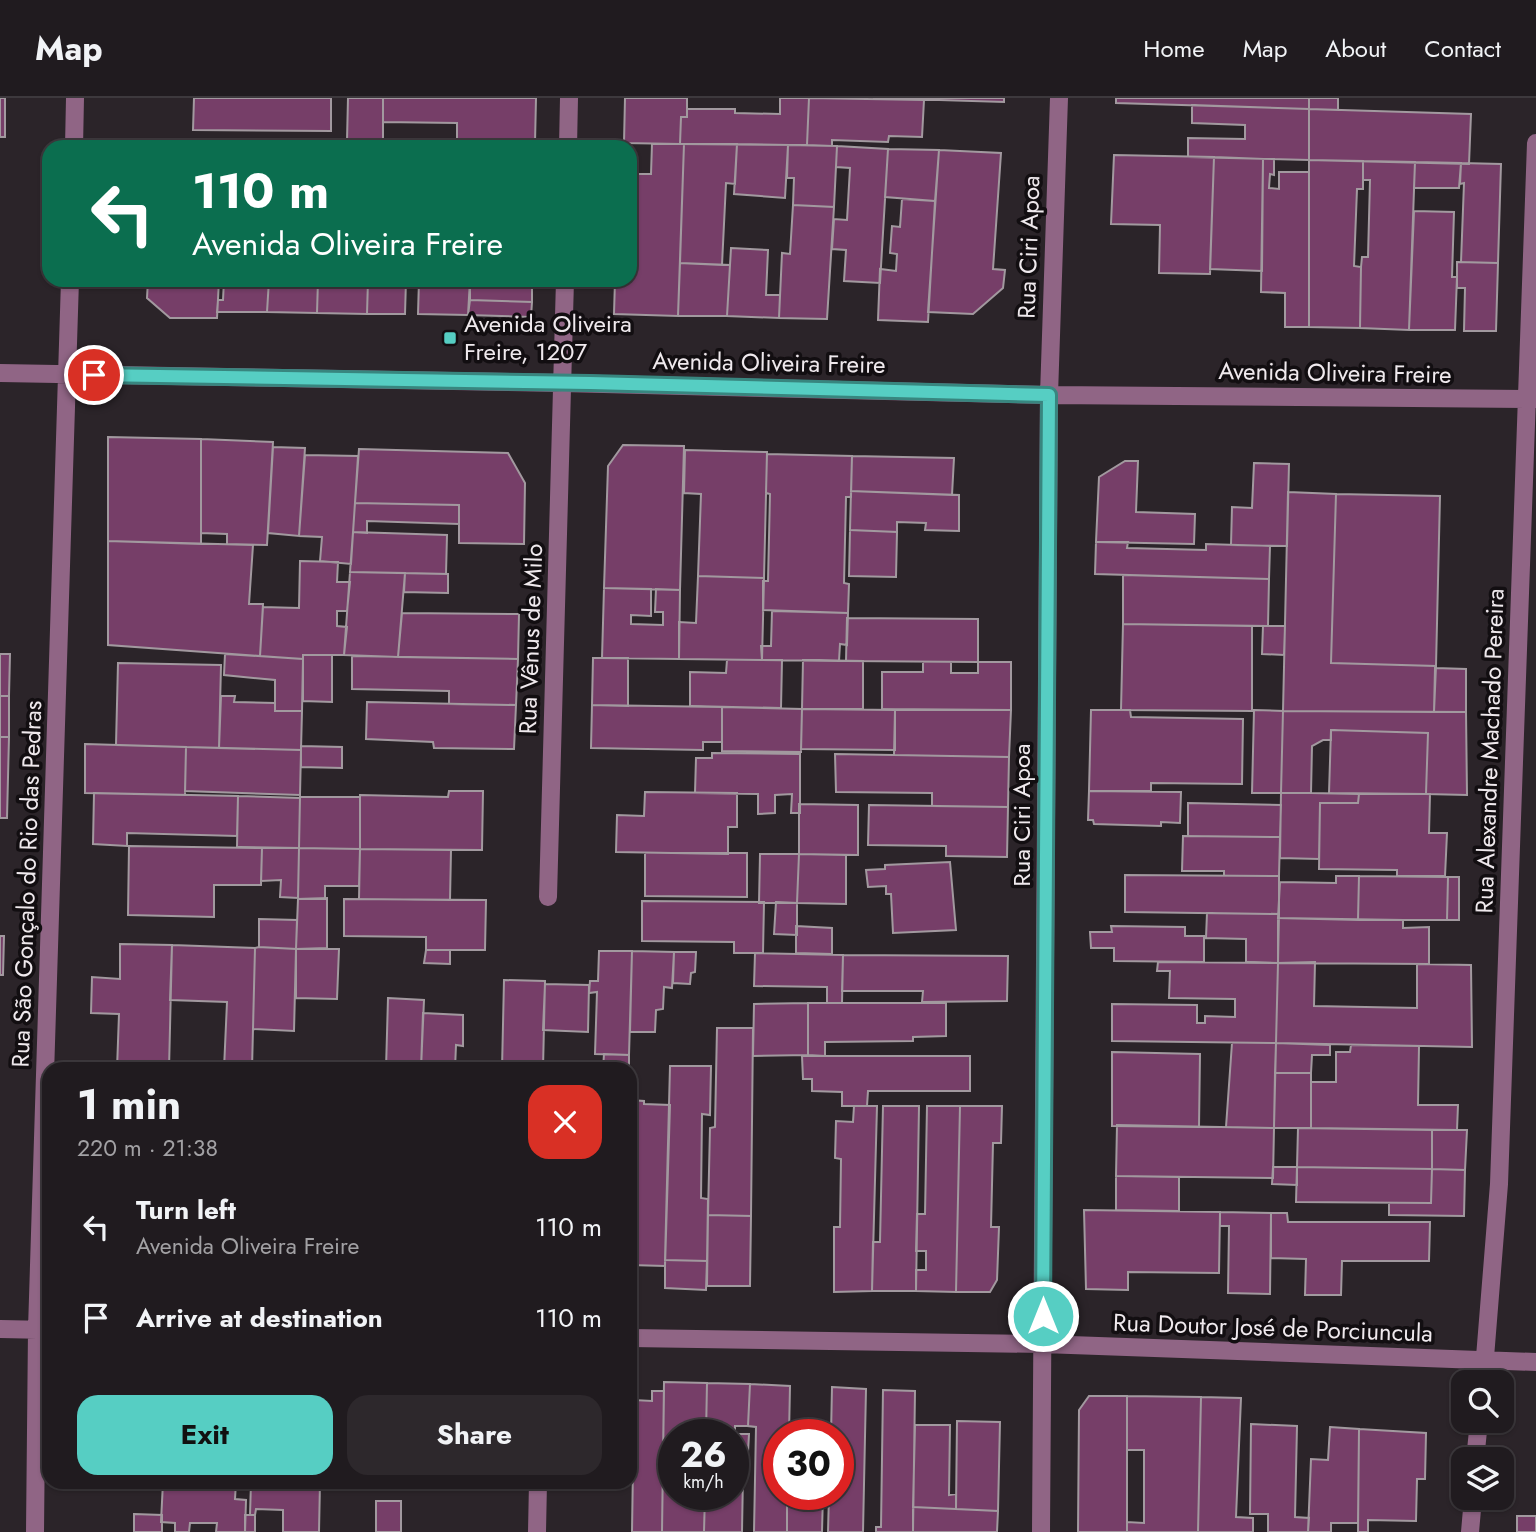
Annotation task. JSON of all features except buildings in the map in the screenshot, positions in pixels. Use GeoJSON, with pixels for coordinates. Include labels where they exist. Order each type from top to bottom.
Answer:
{"type":"FeatureCollection","features":[{"type":"Feature","properties":{"kind":"street"},"geometry":{"type":"LineString","coordinates":[[74,140],[75,98]]}},
{"type":"Feature","properties":{"kind":"street"},"geometry":{"type":"LineString","coordinates":[[568,140],[569,98]]}},
{"type":"Feature","properties":{"kind":"street","name":"Rua Ciri Apoa"},"geometry":{"type":"LineString","coordinates":[[1041,1532],[1049,395],[1059,98]]}},
{"type":"Feature","properties":{"kind":"street","name":"Rua Alexandre Machado Pereira"},"geometry":{"type":"LineString","coordinates":[[1485,1370],[1499,1184],[1532,399],[1536,143]]}},
{"type":"Feature","properties":{"kind":"street","name":"Rua São Gonçalo do Rio das Pedras"},"geometry":{"type":"LineString","coordinates":[[50,1062],[70,287]]}},
{"type":"Feature","properties":{"kind":"street","name":"Rua Vênus de Milo"},"geometry":{"type":"LineString","coordinates":[[548,897],[565,287]]}},
{"type":"Feature","properties":{"kind":"street","name":"Avenida Oliveira Freire"},"geometry":{"type":"LineString","coordinates":[[0,373],[1049,395],[1532,399]]}},
{"type":"Feature","properties":{"kind":"street"},"geometry":{"type":"LineString","coordinates":[[0,1329],[42,1330]]}},
{"type":"Feature","properties":{"kind":"street","name":"Rua Doutor José de Porciuncula"},"geometry":{"type":"LineString","coordinates":[[637,1338],[1043,1344],[1536,1362]]}},
{"type":"Feature","properties":{"kind":"street","name":"Rua São Gonçalo do Rio das Pedras"},"geometry":{"type":"LineString","coordinates":[[35,1532],[42,1355]]}},
{"type":"Feature","properties":{"kind":"street"},"geometry":{"type":"LineString","coordinates":[[537,1532],[538,1489]]}},
{"type":"Feature","properties":{"kind":"street"},"geometry":{"type":"LineString","coordinates":[[1470,1532],[1472,1510]]}},
{"type":"Feature","properties":{"kind":"place","name":"Avenida Oliveira Freire, 1207"},"geometry":{"type":"Point","coordinates":[450,338]}},
{"type":"Feature","properties":{"kind":"route"},"geometry":{"type":"LineString","coordinates":[[94,375],[590,383],[1049,395],[1043,1316]]}}]}
